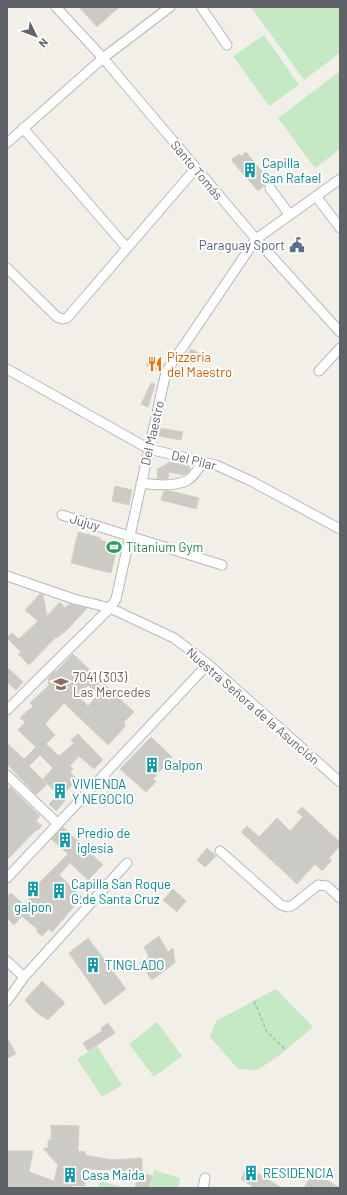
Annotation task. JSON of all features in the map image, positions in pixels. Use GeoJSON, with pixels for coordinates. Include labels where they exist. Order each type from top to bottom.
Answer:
{"type":"FeatureCollection","features":[{"type":"Feature","properties":{"kind":"street","name":"Santo Tomás"},"geometry":{"type":"LineString","coordinates":[[56,7],[103,58],[256,238],[340,332]]}},
{"type":"Feature","properties":{"kind":"street"},"geometry":{"type":"LineString","coordinates":[[7,143],[103,58],[170,7]]}},
{"type":"Feature","properties":{"kind":"street"},"geometry":{"type":"LineString","coordinates":[[201,7],[227,45]]}},
{"type":"Feature","properties":{"kind":"street"},"geometry":{"type":"LineString","coordinates":[[23,128],[127,248]]}},
{"type":"Feature","properties":{"kind":"street"},"geometry":{"type":"LineString","coordinates":[[7,268],[57,317],[62,320],[67,318],[196,168]]}},
{"type":"Feature","properties":{"kind":"street","name":"Del Maestro"},"geometry":{"type":"LineString","coordinates":[[7,710],[110,608],[118,593],[166,372],[256,238],[340,180]]}},
{"type":"Feature","properties":{"kind":"street"},"geometry":{"type":"LineString","coordinates":[[270,188],[289,214]]}},
{"type":"Feature","properties":{"kind":"street"},"geometry":{"type":"LineString","coordinates":[[316,196],[340,228]]}},
{"type":"Feature","properties":{"kind":"street"},"geometry":{"type":"LineString","coordinates":[[319,371],[340,348]]}},
{"type":"Feature","properties":{"kind":"street","name":"Del Pilar"},"geometry":{"type":"LineString","coordinates":[[7,369],[149,449],[216,465],[253,482],[340,529]]}},
{"type":"Feature","properties":{"kind":"street"},"geometry":{"type":"LineString","coordinates":[[141,483],[157,485],[186,481],[195,474],[203,462]]}},
{"type":"Feature","properties":{"kind":"street","name":"Jujuy"},"geometry":{"type":"LineString","coordinates":[[62,515],[222,565]]}},
{"type":"Feature","properties":{"kind":"street","name":"Nuestra Señora de la Asunción"},"geometry":{"type":"LineString","coordinates":[[7,576],[74,599],[110,608],[174,638],[208,664],[340,782]]}},
{"type":"Feature","properties":{"kind":"street"},"geometry":{"type":"LineString","coordinates":[[7,878],[208,664]]}},
{"type":"Feature","properties":{"kind":"street"},"geometry":{"type":"LineString","coordinates":[[7,775],[58,824]]}},
{"type":"Feature","properties":{"kind":"street"},"geometry":{"type":"LineString","coordinates":[[220,851],[281,905],[288,907],[293,905],[318,885],[327,886],[340,898]]}},
{"type":"Feature","properties":{"kind":"street"},"geometry":{"type":"LineString","coordinates":[[7,1001],[24,977],[127,863]]}},
{"type":"Feature","properties":{"kind":"street"},"geometry":{"type":"LineString","coordinates":[[7,961],[24,977]]}},
{"type":"Feature","properties":{"kind":"street"},"geometry":{"type":"LineString","coordinates":[[203,1188],[205,1178]]}},
{"type":"Feature","properties":{"kind":"path"},"geometry":{"type":"LineString","coordinates":[[254,1001],[267,1032],[286,1050]]}},
{"type":"Feature","properties":{"kind":"green space"},"geometry":{"type":"Polygon","coordinates":[[[251,7],[340,7],[340,53],[304,80],[251,7]]]}},
{"type":"Feature","properties":{"kind":"green space"},"geometry":{"type":"Polygon","coordinates":[[[264,35],[299,85],[269,106],[233,56],[264,35]]]}},
{"type":"Feature","properties":{"kind":"green space"},"geometry":{"type":"Polygon","coordinates":[[[340,71],[340,149],[315,168],[278,118],[340,71]]]}},
{"type":"Feature","properties":{"kind":"green space"},"geometry":{"type":"Polygon","coordinates":[[[276,989],[313,1027],[282,1053],[258,1070],[238,1069],[210,1037],[216,1021],[276,989]]]}},
{"type":"Feature","properties":{"kind":"green space"},"geometry":{"type":"Polygon","coordinates":[[[157,1022],[182,1056],[154,1077],[129,1044],[157,1022]]]}},
{"type":"Feature","properties":{"kind":"green space"},"geometry":{"type":"Polygon","coordinates":[[[97,1046],[122,1085],[102,1097],[77,1059],[97,1046]]]}},
{"type":"Feature","properties":{"kind":"green space"},"geometry":{"type":"Polygon","coordinates":[[[154,1170],[180,1178],[178,1188],[150,1188],[154,1170]]]}},
{"type":"Feature","properties":{"kind":"green space"},"geometry":{"type":"Polygon","coordinates":[[[101,1181],[125,1188],[98,1188],[101,1181]]]}},
{"type":"Feature","properties":{"kind":"building"},"geometry":{"type":"Polygon","coordinates":[[[79,7],[119,7],[97,27],[79,7]]]}},
{"type":"Feature","properties":{"kind":"building","name":"Capilla San Rafael"},"geometry":{"type":"Polygon","coordinates":[[[246,152],[270,181],[258,191],[231,160],[239,154],[241,156],[246,152]]]}},
{"type":"Feature","properties":{"kind":"building"},"geometry":{"type":"Polygon","coordinates":[[[191,349],[199,353],[192,364],[184,360],[191,349]]]}},
{"type":"Feature","properties":{"kind":"building","name":"Pizzeria del Maestro"},"geometry":{"type":"Polygon","coordinates":[[[150,358],[163,364],[160,371],[146,365],[150,358]]]}},
{"type":"Feature","properties":{"kind":"building"},"geometry":{"type":"Polygon","coordinates":[[[151,383],[155,384],[148,407],[141,404],[151,383]]]}},
{"type":"Feature","properties":{"kind":"building"},"geometry":{"type":"Polygon","coordinates":[[[160,428],[183,432],[181,440],[158,436],[160,428]]]}},
{"type":"Feature","properties":{"kind":"building"},"geometry":{"type":"Polygon","coordinates":[[[170,462],[190,466],[189,472],[184,475],[169,472],[168,479],[157,479],[158,470],[156,470],[170,462]]]}},
{"type":"Feature","properties":{"kind":"building"},"geometry":{"type":"Polygon","coordinates":[[[115,486],[132,490],[129,505],[112,501],[115,486]]]}},
{"type":"Feature","properties":{"kind":"building"},"geometry":{"type":"Polygon","coordinates":[[[164,491],[171,491],[199,498],[196,509],[161,500],[164,491]]]}},
{"type":"Feature","properties":{"kind":"building"},"geometry":{"type":"Polygon","coordinates":[[[78,532],[101,538],[100,540],[114,544],[117,548],[111,573],[71,563],[78,532]]]}},
{"type":"Feature","properties":{"kind":"building"},"geometry":{"type":"Polygon","coordinates":[[[40,594],[43,595],[47,616],[60,602],[65,608],[69,604],[87,608],[68,629],[57,638],[56,637],[29,665],[18,654],[21,652],[7,638],[12,633],[19,639],[38,621],[25,610],[40,594]]]}},
{"type":"Feature","properties":{"kind":"building"},"geometry":{"type":"Polygon","coordinates":[[[73,654],[134,712],[124,722],[125,727],[108,745],[64,703],[45,724],[55,735],[46,744],[59,756],[74,743],[71,740],[78,734],[103,760],[94,769],[79,756],[70,766],[73,769],[70,772],[81,783],[76,788],[72,785],[61,797],[65,801],[56,811],[49,804],[58,795],[43,779],[53,768],[40,755],[29,766],[47,784],[36,795],[7,764],[7,743],[24,759],[36,747],[18,730],[25,722],[20,718],[33,706],[30,703],[49,685],[48,678],[55,671],[56,672],[73,654]],[[88,685],[78,696],[88,706],[98,695],[88,685]]]}},
{"type":"Feature","properties":{"kind":"building"},"geometry":{"type":"Polygon","coordinates":[[[7,667],[23,682],[16,690],[7,682],[7,667]]]}},
{"type":"Feature","properties":{"kind":"building","name":"Galpon"},"geometry":{"type":"Polygon","coordinates":[[[151,737],[172,757],[153,779],[156,782],[146,792],[120,769],[151,737]]]}},
{"type":"Feature","properties":{"kind":"building"},"geometry":{"type":"Polygon","coordinates":[[[10,787],[40,816],[36,821],[42,826],[37,831],[36,830],[7,860],[7,790],[10,787]]]}},
{"type":"Feature","properties":{"kind":"building"},"geometry":{"type":"Polygon","coordinates":[[[302,807],[340,842],[340,846],[329,858],[332,860],[322,871],[315,864],[297,884],[241,832],[247,826],[259,837],[277,818],[290,831],[303,817],[297,812],[302,807]]]}},
{"type":"Feature","properties":{"kind":"building"},"geometry":{"type":"Polygon","coordinates":[[[63,827],[103,865],[88,880],[70,863],[59,875],[82,897],[52,932],[49,929],[42,936],[36,931],[38,930],[22,916],[14,925],[7,918],[7,897],[11,893],[24,905],[34,894],[31,891],[68,854],[51,839],[63,827]]]}},
{"type":"Feature","properties":{"kind":"building"},"geometry":{"type":"Polygon","coordinates":[[[207,848],[216,856],[205,867],[197,860],[207,848]]]}},
{"type":"Feature","properties":{"kind":"building"},"geometry":{"type":"Polygon","coordinates":[[[173,889],[186,901],[177,912],[163,900],[173,889]]]}},
{"type":"Feature","properties":{"kind":"building"},"geometry":{"type":"Polygon","coordinates":[[[159,936],[168,952],[173,948],[175,963],[152,980],[140,963],[149,957],[144,947],[159,936]]]}},
{"type":"Feature","properties":{"kind":"building","name":"TINGLADO"},"geometry":{"type":"Polygon","coordinates":[[[88,938],[126,989],[105,1005],[69,953],[88,938]]]}},
{"type":"Feature","properties":{"kind":"building"},"geometry":{"type":"Polygon","coordinates":[[[42,981],[65,1003],[48,1020],[36,1012],[25,1000],[42,981]]]}},
{"type":"Feature","properties":{"kind":"building"},"geometry":{"type":"Polygon","coordinates":[[[108,1023],[115,1033],[88,1051],[83,1043],[102,1031],[101,1028],[108,1023]]]}},
{"type":"Feature","properties":{"kind":"building"},"geometry":{"type":"Polygon","coordinates":[[[7,1038],[16,1054],[7,1058],[7,1038]]]}},
{"type":"Feature","properties":{"kind":"building"},"geometry":{"type":"Polygon","coordinates":[[[51,1125],[79,1126],[78,1151],[85,1152],[85,1155],[113,1160],[142,1158],[142,1171],[85,1169],[85,1186],[68,1185],[73,1186],[72,1188],[7,1188],[7,1151],[33,1151],[29,1172],[54,1181],[58,1165],[43,1148],[48,1148],[48,1140],[51,1140],[51,1125]]]}},
{"type":"Feature","properties":{"kind":"building","name":"RESIDENCIA"},"geometry":{"type":"Polygon","coordinates":[[[247,1167],[282,1188],[255,1188],[241,1179],[247,1167]]]}},
{"type":"Feature","properties":{"kind":"building"},"geometry":{"type":"Polygon","coordinates":[[[139,1172],[152,1176],[149,1188],[135,1188],[139,1172]]]}},
{"type":"Feature","properties":{"kind":"building"},"geometry":{"type":"Polygon","coordinates":[[[313,1172],[340,1188],[304,1188],[313,1172]]]}},
{"type":"Feature","properties":{"kind":"place","name":"Capilla San Rafael"},"geometry":{"type":"Point","coordinates":[250,170]}},
{"type":"Feature","properties":{"kind":"place","name":"Paraguay Sport"},"geometry":{"type":"Point","coordinates":[297,245]}},
{"type":"Feature","properties":{"kind":"place","name":"Pizzeria del Maestro"},"geometry":{"type":"Point","coordinates":[155,364]}},
{"type":"Feature","properties":{"kind":"place","name":"Titanium Gym"},"geometry":{"type":"Point","coordinates":[114,547]}},
{"type":"Feature","properties":{"kind":"place","name":"7041 (303) Las Mercedes"},"geometry":{"type":"Point","coordinates":[61,684]}},
{"type":"Feature","properties":{"kind":"place","name":"Galpon"},"geometry":{"type":"Point","coordinates":[152,765]}},
{"type":"Feature","properties":{"kind":"place","name":"VIVIENDA Y NEGOCIO"},"geometry":{"type":"Point","coordinates":[60,791]}},
{"type":"Feature","properties":{"kind":"place","name":"Predio de iglesia"},"geometry":{"type":"Point","coordinates":[65,840]}},
{"type":"Feature","properties":{"kind":"place","name":"galpon"},"geometry":{"type":"Point","coordinates":[33,889]}},
{"type":"Feature","properties":{"kind":"place","name":"Capilla San Roque G.de Santa Cruz"},"geometry":{"type":"Point","coordinates":[59,891]}},
{"type":"Feature","properties":{"kind":"place","name":"TINGLADO"},"geometry":{"type":"Point","coordinates":[93,965]}},
{"type":"Feature","properties":{"kind":"place","name":"RESIDENCIA"},"geometry":{"type":"Point","coordinates":[251,1173]}},
{"type":"Feature","properties":{"kind":"place","name":"Casa Maida"},"geometry":{"type":"Point","coordinates":[70,1175]}}]}
